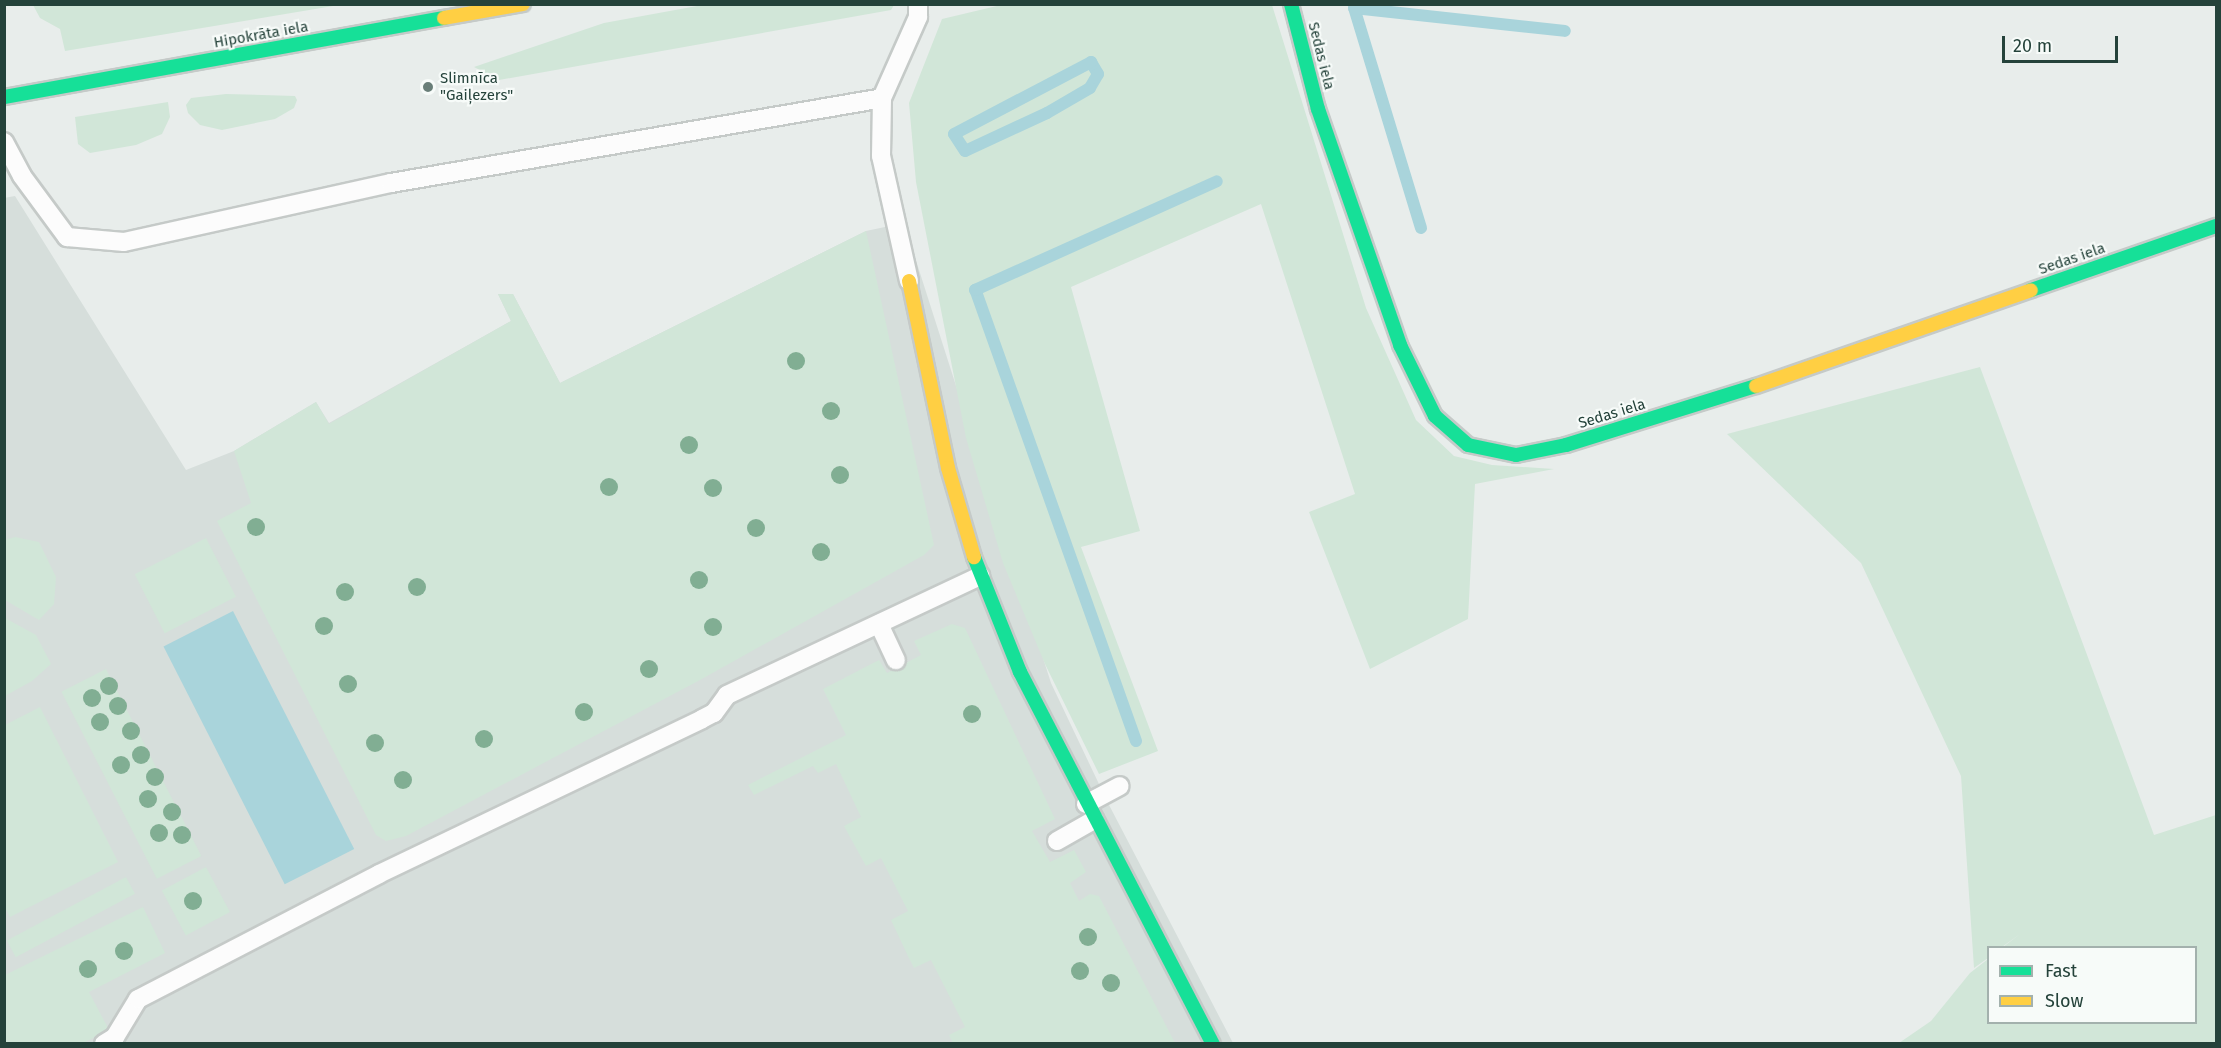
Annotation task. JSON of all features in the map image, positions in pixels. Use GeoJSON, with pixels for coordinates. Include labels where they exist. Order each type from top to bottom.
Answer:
{"type":"FeatureCollection","features":[{"type":"Feature","properties":{"kind":"street","name":"Hipokrāta iela"},"geometry":{"type":"LineString","coordinates":[[4,97],[522,4]]}},
{"type":"Feature","properties":{"kind":"street","name":"Sedas iela"},"geometry":{"type":"LineString","coordinates":[[1291,4],[1318,109],[1400,345],[1435,416],[1468,445],[1516,455],[1566,445],[1713,401],[2217,226]]}},
{"type":"Feature","properties":{"kind":"street"},"geometry":{"type":"LineString","coordinates":[[909,281],[948,468],[980,576],[1020,672],[1090,812],[1213,1044]]}},
{"type":"Feature","properties":{"kind":"lane"},"geometry":{"type":"LineString","coordinates":[[909,281],[881,156],[882,98],[918,17],[918,4]]}},
{"type":"Feature","properties":{"kind":"lane"},"geometry":{"type":"LineString","coordinates":[[4,142],[22,176],[67,237],[124,242],[391,183],[882,98]]}},
{"type":"Feature","properties":{"kind":"lane"},"geometry":{"type":"LineString","coordinates":[[104,1044],[115,1037],[138,999],[379,874],[702,719],[714,712],[727,695],[980,576]]}},
{"type":"Feature","properties":{"kind":"lane"},"geometry":{"type":"LineString","coordinates":[[879,624],[896,660]]}},
{"type":"Feature","properties":{"kind":"lane"},"geometry":{"type":"LineString","coordinates":[[1057,841],[1120,786]]}},
{"type":"Feature","properties":{"kind":"shaded area"},"geometry":{"type":"Polygon","coordinates":[[[15,196],[186,470],[234,451],[316,402],[329,423],[511,321],[498,294],[513,294],[560,383],[866,231],[904,223],[1051,683],[1108,803],[1233,1043],[5,1043],[4,198],[15,196]]]}},
{"type":"Feature","properties":{"kind":"green space"},"geometry":{"type":"Polygon","coordinates":[[[708,4],[894,5],[891,10],[499,80],[474,67],[604,23],[708,4]]]}},
{"type":"Feature","properties":{"kind":"green space"},"geometry":{"type":"Polygon","coordinates":[[[33,5],[339,5],[65,51],[60,29],[40,18],[33,5]]]}},
{"type":"Feature","properties":{"kind":"green space"},"geometry":{"type":"Polygon","coordinates":[[[1001,5],[1272,5],[1366,308],[1416,420],[1454,456],[1492,465],[1554,469],[1475,484],[1468,619],[1370,669],[1309,512],[1355,494],[1261,204],[1071,287],[1140,531],[1081,547],[1158,751],[1099,774],[1045,664],[1003,563],[966,438],[916,182],[909,103],[942,19],[1001,5]]]}},
{"type":"Feature","properties":{"kind":"green space"},"geometry":{"type":"Polygon","coordinates":[[[226,94],[295,96],[297,100],[294,108],[275,119],[222,130],[200,125],[188,113],[186,105],[191,98],[226,94]]]}},
{"type":"Feature","properties":{"kind":"green space"},"geometry":{"type":"Polygon","coordinates":[[[168,102],[170,117],[162,134],[136,145],[90,153],[78,144],[75,117],[168,102]]]}},
{"type":"Feature","properties":{"kind":"green space"},"geometry":{"type":"Polygon","coordinates":[[[866,231],[934,545],[924,555],[700,680],[406,836],[386,841],[376,835],[217,521],[251,503],[234,451],[316,402],[329,424],[511,321],[498,294],[513,294],[560,383],[866,231]]]}},
{"type":"Feature","properties":{"kind":"green space"},"geometry":{"type":"Polygon","coordinates":[[[1980,367],[2154,835],[2216,815],[2216,1043],[1899,1043],[1931,1021],[1970,973],[1987,960],[1987,1024],[2197,1024],[2197,946],[2004,946],[2020,934],[2003,946],[1987,946],[1987,959],[1974,968],[1961,776],[1861,563],[1727,434],[1980,367]]]}},
{"type":"Feature","properties":{"kind":"green space"},"geometry":{"type":"Polygon","coordinates":[[[15,537],[39,542],[56,577],[54,604],[39,620],[5,600],[5,540],[15,537]]]}},
{"type":"Feature","properties":{"kind":"green space"},"geometry":{"type":"Polygon","coordinates":[[[206,538],[236,597],[165,633],[135,574],[206,538]]]}},
{"type":"Feature","properties":{"kind":"green space"},"geometry":{"type":"Polygon","coordinates":[[[5,618],[36,635],[51,664],[32,681],[5,696],[5,618]]]}},
{"type":"Feature","properties":{"kind":"green space"},"geometry":{"type":"Polygon","coordinates":[[[952,624],[965,628],[1055,819],[1032,831],[1050,862],[1074,850],[1086,872],[1070,883],[1079,901],[1090,894],[1099,896],[1175,1043],[953,1043],[949,1035],[965,1027],[931,960],[914,968],[907,954],[891,920],[908,911],[881,858],[866,866],[844,826],[861,817],[836,764],[818,773],[813,766],[754,795],[748,785],[846,735],[823,689],[879,660],[887,673],[921,655],[914,641],[952,624]]]}},
{"type":"Feature","properties":{"kind":"green space"},"geometry":{"type":"Polygon","coordinates":[[[106,669],[201,856],[157,879],[61,692],[106,669]]]}},
{"type":"Feature","properties":{"kind":"green space"},"geometry":{"type":"Polygon","coordinates":[[[40,707],[118,862],[10,917],[4,906],[5,725],[40,707]]]}},
{"type":"Feature","properties":{"kind":"green space"},"geometry":{"type":"Polygon","coordinates":[[[206,867],[230,912],[186,936],[162,890],[206,867]]]}},
{"type":"Feature","properties":{"kind":"green space"},"geometry":{"type":"Polygon","coordinates":[[[126,877],[135,894],[16,957],[7,940],[126,877]]]}},
{"type":"Feature","properties":{"kind":"green space"},"geometry":{"type":"Polygon","coordinates":[[[143,907],[165,953],[89,992],[109,1030],[83,1043],[5,1044],[5,975],[143,907]]]}},
{"type":"Feature","properties":{"kind":"water"},"geometry":{"type":"Polygon","coordinates":[[[233,611],[354,849],[285,884],[164,646],[233,611]]]}},
{"type":"Feature","properties":{"kind":"waterway"},"geometry":{"type":"LineString","coordinates":[[1421,228],[1354,8],[1565,31]]}},
{"type":"Feature","properties":{"kind":"waterway"},"geometry":{"type":"LineString","coordinates":[[1091,62],[1098,74],[1090,88],[1047,113],[965,151],[954,134],[1091,62]]}},
{"type":"Feature","properties":{"kind":"waterway"},"geometry":{"type":"LineString","coordinates":[[1136,741],[975,290],[1217,181]]}},
{"type":"Feature","properties":{"kind":"traffic: fast"},"geometry":{"type":"LineString","coordinates":[[1291,4],[1318,109],[1400,345],[1435,416],[1468,445],[1516,455],[1566,445],[1756,386]]}},
{"type":"Feature","properties":{"kind":"traffic: fast"},"geometry":{"type":"LineString","coordinates":[[4,97],[444,18]]}},
{"type":"Feature","properties":{"kind":"traffic: fast"},"geometry":{"type":"LineString","coordinates":[[2031,290],[2216,226]]}},
{"type":"Feature","properties":{"kind":"traffic: fast"},"geometry":{"type":"LineString","coordinates":[[974,557],[1020,672],[1213,1044]]}},
{"type":"Feature","properties":{"kind":"traffic: slow"},"geometry":{"type":"LineString","coordinates":[[444,18],[523,4]]}},
{"type":"Feature","properties":{"kind":"traffic: slow"},"geometry":{"type":"LineString","coordinates":[[909,281],[948,468],[974,557]]}},
{"type":"Feature","properties":{"kind":"traffic: slow"},"geometry":{"type":"LineString","coordinates":[[1756,386],[2031,290]]}},
{"type":"Feature","properties":{"kind":"place","name":"Slimnīca \"Gaiļezers\""},"geometry":{"type":"Point","coordinates":[428,87]}}]}
